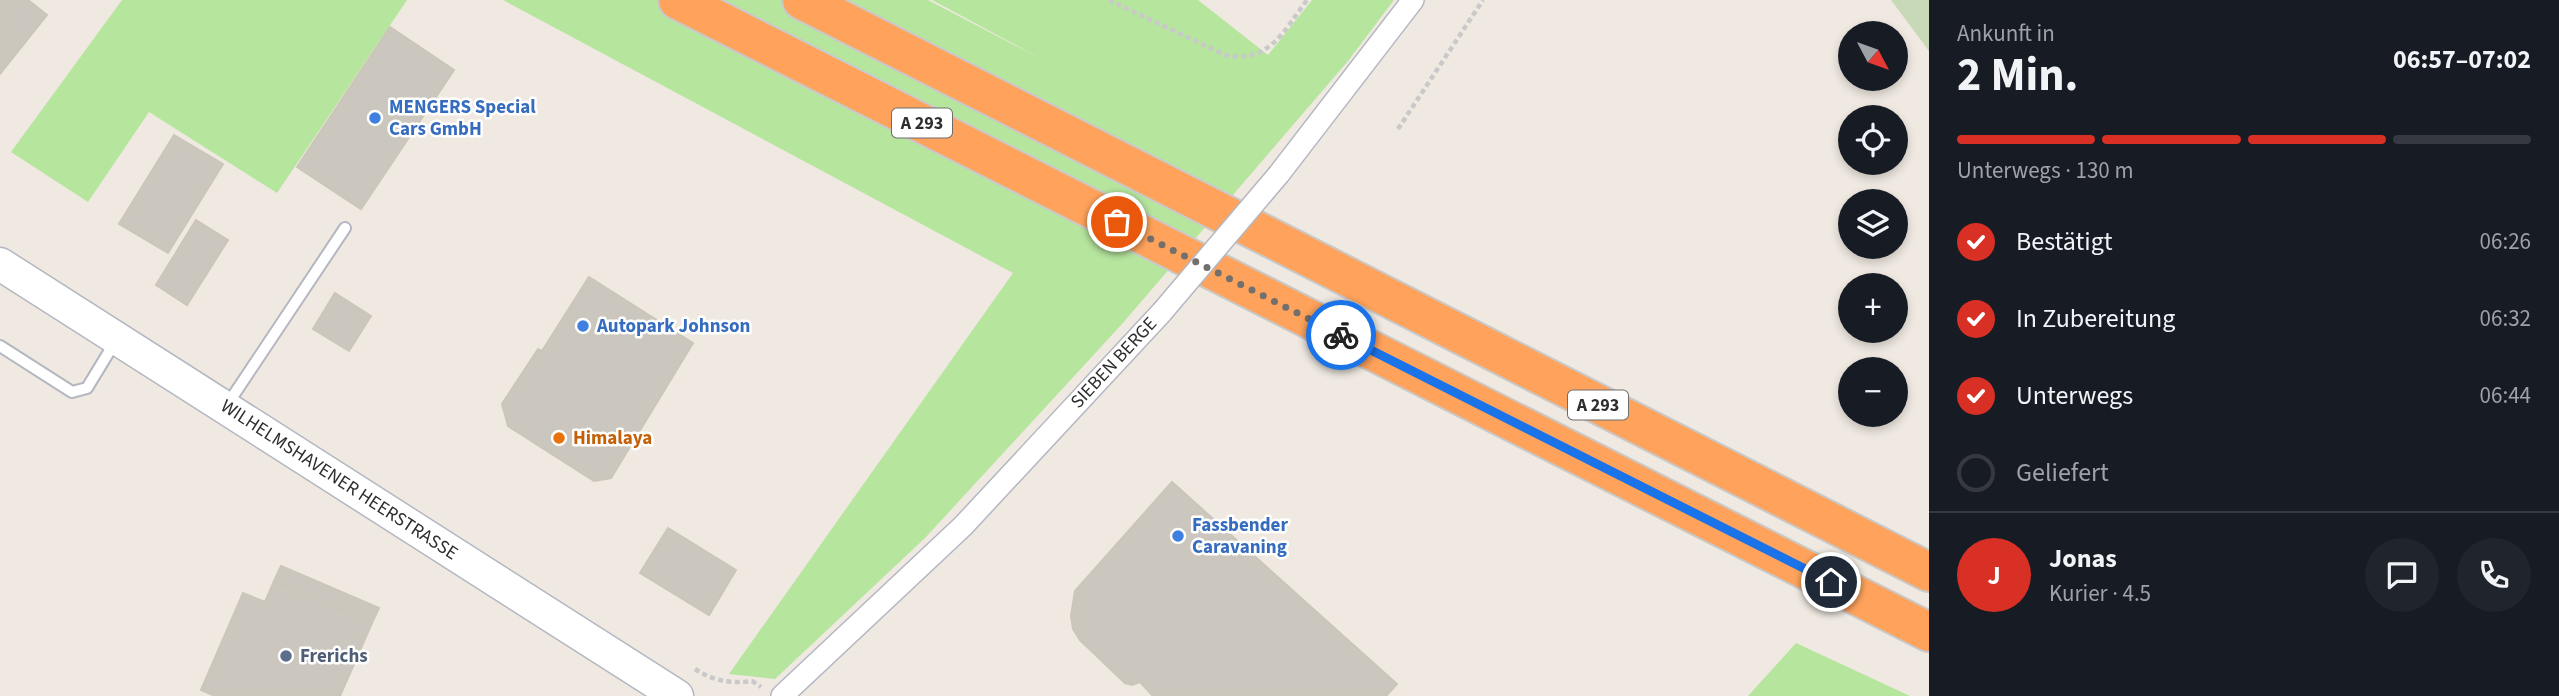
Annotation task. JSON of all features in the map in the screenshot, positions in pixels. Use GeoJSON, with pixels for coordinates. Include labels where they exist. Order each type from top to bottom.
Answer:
{"type":"FeatureCollection","features":[{"type":"Feature","properties":{"kind":"highway","name":"A 293"},"geometry":{"type":"LineString","coordinates":[[678,0],[1929,632]]}},
{"type":"Feature","properties":{"kind":"highway","name":"A 293"},"geometry":{"type":"LineString","coordinates":[[802,0],[1929,572]]}},
{"type":"Feature","properties":{"kind":"street","name":"SIEBEN BERGE"},"geometry":{"type":"LineString","coordinates":[[772,692],[963,526],[1161,312],[1279,174],[1413,0]]}},
{"type":"Feature","properties":{"kind":"street","name":"WILHELMSHAVENER HEERSTRASSE"},"geometry":{"type":"LineString","coordinates":[[0,264],[677,696]]}},
{"type":"Feature","properties":{"kind":"lane"},"geometry":{"type":"LineString","coordinates":[[226,407],[345,228]]}},
{"type":"Feature","properties":{"kind":"lane"},"geometry":{"type":"LineString","coordinates":[[0,346],[72,392],[87,388],[118,338]]}},
{"type":"Feature","properties":{"kind":"path"},"geometry":{"type":"LineString","coordinates":[[1109,0],[1225,55],[1243,59],[1260,54],[1277,40],[1307,0]]}},
{"type":"Feature","properties":{"kind":"path"},"geometry":{"type":"LineString","coordinates":[[1398,129],[1483,0]]}},
{"type":"Feature","properties":{"kind":"path"},"geometry":{"type":"LineString","coordinates":[[709,678],[733,684],[752,681],[772,692]]}},
{"type":"Feature","properties":{"kind":"green space"},"geometry":{"type":"Polygon","coordinates":[[[122,0],[407,0],[277,193],[149,112],[88,202],[11,152],[122,0]]]}},
{"type":"Feature","properties":{"kind":"green space"},"geometry":{"type":"Polygon","coordinates":[[[503,0],[928,0],[1047,62],[932,0],[1198,0],[1268,55],[1312,0],[1394,0],[1348,61],[1122,324],[925,538],[775,679],[729,674],[1013,273],[503,0]]]}},
{"type":"Feature","properties":{"kind":"green space"},"geometry":{"type":"Polygon","coordinates":[[[1891,0],[1929,0],[1929,51],[1908,21],[1891,0]]]}},
{"type":"Feature","properties":{"kind":"green space"},"geometry":{"type":"Polygon","coordinates":[[[1796,643],[1910,696],[1748,696],[1796,643]]]}},
{"type":"Feature","properties":{"kind":"building"},"geometry":{"type":"Polygon","coordinates":[[[0,0],[28,0],[47,15],[0,74],[0,0]]]}},
{"type":"Feature","properties":{"kind":"building","name":"MENGERS Special Cars GmbH"},"geometry":{"type":"Polygon","coordinates":[[[390,27],[454,70],[361,209],[297,167],[390,27]]]}},
{"type":"Feature","properties":{"kind":"building"},"geometry":{"type":"Polygon","coordinates":[[[174,135],[223,164],[168,253],[119,224],[174,135]]]}},
{"type":"Feature","properties":{"kind":"building"},"geometry":{"type":"Polygon","coordinates":[[[196,220],[228,240],[187,305],[156,285],[196,220]]]}},
{"type":"Feature","properties":{"kind":"building"},"geometry":{"type":"Polygon","coordinates":[[[589,277],[693,343],[611,478],[594,481],[508,426],[502,404],[538,349],[542,351],[589,277]]]}},
{"type":"Feature","properties":{"kind":"building"},"geometry":{"type":"Polygon","coordinates":[[[335,293],[371,316],[349,351],[313,329],[335,293]]]}},
{"type":"Feature","properties":{"kind":"building","name":"Fassbender Caravaning"},"geometry":{"type":"Polygon","coordinates":[[[1172,482],[1397,684],[1386,696],[1153,696],[1140,682],[1132,685],[1125,683],[1080,640],[1073,629],[1071,616],[1075,591],[1172,482]]]}},
{"type":"Feature","properties":{"kind":"building"},"geometry":{"type":"Polygon","coordinates":[[[668,528],[736,570],[709,615],[640,573],[668,528]]]}},
{"type":"Feature","properties":{"kind":"building"},"geometry":{"type":"Polygon","coordinates":[[[281,566],[379,608],[372,623],[274,581],[281,566]]]}},
{"type":"Feature","properties":{"kind":"building","name":"Frerichs"},"geometry":{"type":"Polygon","coordinates":[[[274,581],[372,623],[340,696],[215,696],[201,690],[243,593],[265,602],[274,581]]]}},
{"type":"Feature","properties":{"kind":"way so far"},"geometry":{"type":"LineString","coordinates":[[1117,222],[1341,335]]}},
{"type":"Feature","properties":{"kind":"place","name":"MENGERS Special Cars GmbH"},"geometry":{"type":"Point","coordinates":[375,118]}},
{"type":"Feature","properties":{"kind":"place","name":"Autopark Johnson"},"geometry":{"type":"Point","coordinates":[583,326]}},
{"type":"Feature","properties":{"kind":"place","name":"Himalaya"},"geometry":{"type":"Point","coordinates":[559,438]}},
{"type":"Feature","properties":{"kind":"place","name":"Fassbender Caravaning"},"geometry":{"type":"Point","coordinates":[1178,536]}},
{"type":"Feature","properties":{"kind":"place","name":"Frerichs"},"geometry":{"type":"Point","coordinates":[286,656]}},
{"type":"Feature","properties":{"kind":"route"},"geometry":{"type":"LineString","coordinates":[[1341,335],[1831,582]]}}]}
